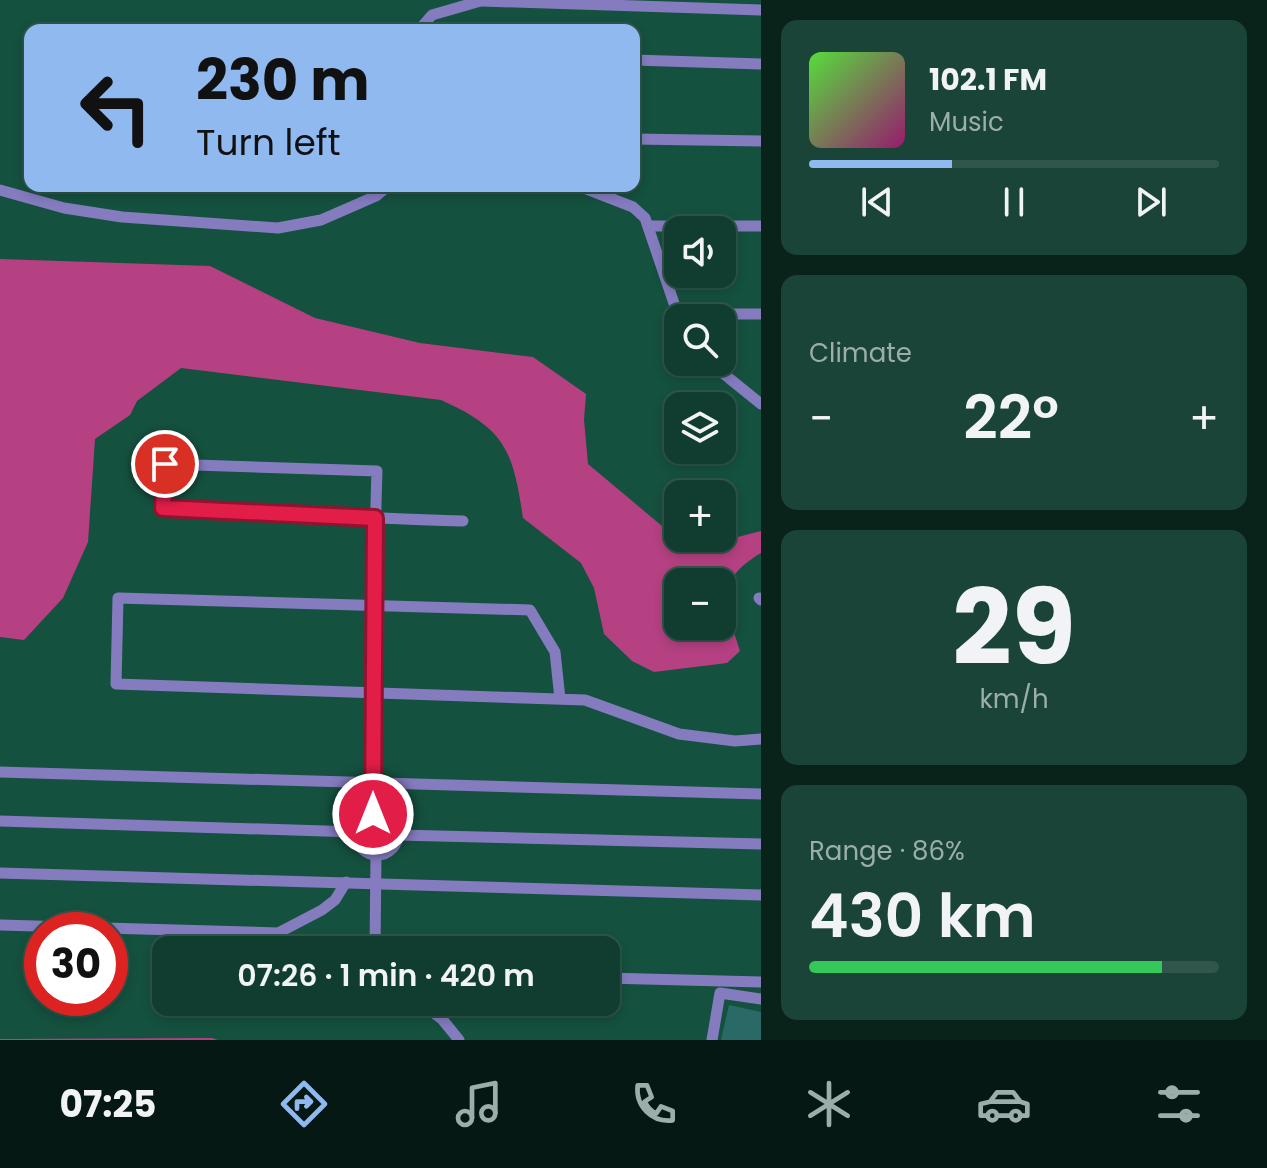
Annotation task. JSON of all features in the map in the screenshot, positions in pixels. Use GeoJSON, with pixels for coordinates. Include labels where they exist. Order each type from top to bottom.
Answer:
{"type":"FeatureCollection","features":[{"type":"Feature","properties":{"kind":"street"},"geometry":{"type":"LineString","coordinates":[[424,24],[432,15],[483,0],[761,10]]}},
{"type":"Feature","properties":{"kind":"street"},"geometry":{"type":"LineString","coordinates":[[640,60],[761,64]]}},
{"type":"Feature","properties":{"kind":"street"},"geometry":{"type":"LineString","coordinates":[[640,139],[761,141]]}},
{"type":"Feature","properties":{"kind":"street"},"geometry":{"type":"LineString","coordinates":[[0,190],[64,208],[122,217],[215,221],[278,228],[321,220],[381,192]]}},
{"type":"Feature","properties":{"kind":"street"},"geometry":{"type":"LineString","coordinates":[[594,192],[633,207],[649,226],[674,304]]}},
{"type":"Feature","properties":{"kind":"street"},"geometry":{"type":"LineString","coordinates":[[649,226],[761,226]]}},
{"type":"Feature","properties":{"kind":"street"},"geometry":{"type":"LineString","coordinates":[[736,315],[761,314]]}},
{"type":"Feature","properties":{"kind":"street"},"geometry":{"type":"LineString","coordinates":[[726,376],[761,404]]}},
{"type":"Feature","properties":{"kind":"street"},"geometry":{"type":"LineString","coordinates":[[373,814],[373,603],[375,518],[377,471],[165,464],[163,508],[375,518],[463,521]]}},
{"type":"Feature","properties":{"kind":"street"},"geometry":{"type":"LineString","coordinates":[[560,699],[555,652],[530,610],[373,603],[118,598],[116,684],[560,699],[594,702],[679,734],[735,741],[761,739]]}},
{"type":"Feature","properties":{"kind":"street"},"geometry":{"type":"LineString","coordinates":[[0,772],[761,794]]}},
{"type":"Feature","properties":{"kind":"street"},"geometry":{"type":"LineString","coordinates":[[373,814],[386,815],[393,820],[398,835],[391,849],[376,854],[361,847],[356,832],[363,818],[373,814]]}},
{"type":"Feature","properties":{"kind":"street"},"geometry":{"type":"LineString","coordinates":[[0,821],[356,832]]}},
{"type":"Feature","properties":{"kind":"street"},"geometry":{"type":"LineString","coordinates":[[398,835],[761,844]]}},
{"type":"Feature","properties":{"kind":"street"},"geometry":{"type":"LineString","coordinates":[[375,936],[376,854]]}},
{"type":"Feature","properties":{"kind":"street"},"geometry":{"type":"LineString","coordinates":[[0,873],[761,895]]}},
{"type":"Feature","properties":{"kind":"street"},"geometry":{"type":"LineString","coordinates":[[0,925],[278,933],[322,910],[335,900],[346,882]]}},
{"type":"Feature","properties":{"kind":"street"},"geometry":{"type":"LineString","coordinates":[[620,978],[761,982]]}},
{"type":"Feature","properties":{"kind":"street"},"geometry":{"type":"LineString","coordinates":[[712,1040],[720,993],[761,999]]}},
{"type":"Feature","properties":{"kind":"street"},"geometry":{"type":"LineString","coordinates":[[438,1016],[459,1040]]}},
{"type":"Feature","properties":{"kind":"shaded area"},"geometry":{"type":"Polygon","coordinates":[[[0,259],[210,266],[315,318],[420,343],[533,357],[586,394],[584,420],[588,464],[664,528],[664,552],[736,552],[736,537],[761,531],[761,553],[736,573],[736,568],[664,568],[664,640],[736,639],[740,651],[727,663],[654,672],[632,661],[604,634],[594,588],[581,563],[523,518],[510,459],[493,432],[480,421],[441,400],[181,368],[137,401],[130,415],[95,439],[88,542],[63,598],[24,640],[0,637],[0,259]]]}},
{"type":"Feature","properties":{"kind":"shaded area"},"geometry":{"type":"Polygon","coordinates":[[[0,1039],[218,1040],[0,1040],[0,1039]]]}},
{"type":"Feature","properties":{"kind":"building"},"geometry":{"type":"Polygon","coordinates":[[[729,1005],[761,1012],[761,1040],[721,1040],[729,1005]]]}},
{"type":"Feature","properties":{"kind":"route"},"geometry":{"type":"LineString","coordinates":[[165,464],[163,508],[375,518],[373,814]]}}]}
